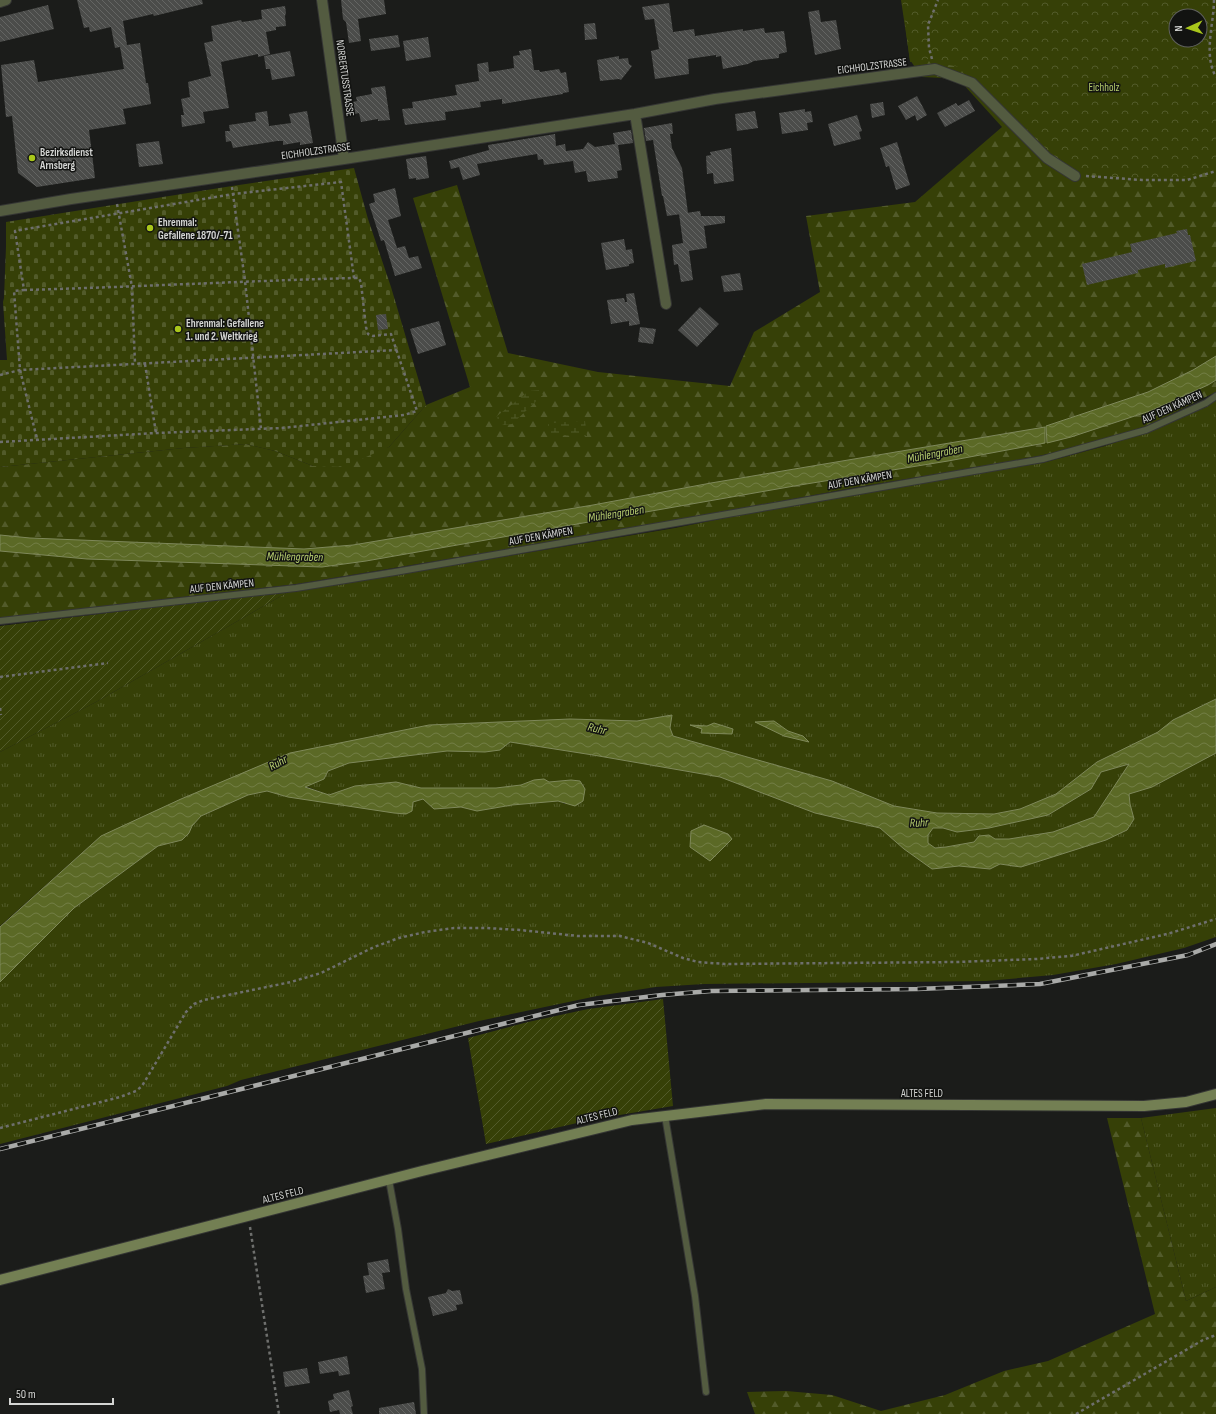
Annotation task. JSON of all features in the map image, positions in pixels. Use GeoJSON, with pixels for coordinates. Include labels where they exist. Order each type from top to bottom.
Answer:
{"type":"FeatureCollection","features":[{"type":"Feature","properties":{"kind":"main road","name":"ALTES FELD"},"geometry":{"type":"LineString","coordinates":[[0,1280],[389,1180],[632,1120],[766,1104],[1144,1106],[1186,1102],[1216,1094]]}},
{"type":"Feature","properties":{"kind":"street"},"geometry":{"type":"LineString","coordinates":[[0,2],[6,0]]}},
{"type":"Feature","properties":{"kind":"street","name":"NORBERTUSSTRASSE"},"geometry":{"type":"LineString","coordinates":[[322,0],[344,159]]}},
{"type":"Feature","properties":{"kind":"street","name":"EICHHOLZSTRASSE"},"geometry":{"type":"LineString","coordinates":[[0,208],[344,159],[635,114],[715,98],[935,69],[972,83],[1047,158],[1075,176]]}},
{"type":"Feature","properties":{"kind":"street"},"geometry":{"type":"LineString","coordinates":[[635,114],[666,304]]}},
{"type":"Feature","properties":{"kind":"lane","name":"AUF DEN KÄMPEN"},"geometry":{"type":"LineString","coordinates":[[0,621],[296,588],[403,571],[1043,459],[1146,430],[1206,403],[1216,396]]}},
{"type":"Feature","properties":{"kind":"lane"},"geometry":{"type":"LineString","coordinates":[[665,1116],[695,1296],[706,1392]]}},
{"type":"Feature","properties":{"kind":"lane"},"geometry":{"type":"LineString","coordinates":[[389,1180],[398,1229],[406,1289],[422,1369],[424,1414]]}},
{"type":"Feature","properties":{"kind":"path"},"geometry":{"type":"LineString","coordinates":[[935,69],[928,48],[928,25],[938,0]]}},
{"type":"Feature","properties":{"kind":"path"},"geometry":{"type":"LineString","coordinates":[[1214,0],[1210,49],[1213,71],[1216,77]]}},
{"type":"Feature","properties":{"kind":"path"},"geometry":{"type":"LineString","coordinates":[[1075,176],[1142,180],[1187,180],[1216,171]]}},
{"type":"Feature","properties":{"kind":"path"},"geometry":{"type":"LineString","coordinates":[[230,175],[245,281],[260,429]]}},
{"type":"Feature","properties":{"kind":"path"},"geometry":{"type":"LineString","coordinates":[[24,290],[15,230],[233,194],[341,182],[354,278]]}},
{"type":"Feature","properties":{"kind":"path"},"geometry":{"type":"LineString","coordinates":[[119,213],[132,287],[135,364]]}},
{"type":"Feature","properties":{"kind":"path"},"geometry":{"type":"LineString","coordinates":[[0,442],[156,433],[282,428],[404,415],[417,411],[391,334],[373,336],[368,334],[359,278],[24,290],[14,292],[20,370],[37,439]]}},
{"type":"Feature","properties":{"kind":"path"},"geometry":{"type":"LineString","coordinates":[[0,375],[20,370],[397,350]]}},
{"type":"Feature","properties":{"kind":"path"},"geometry":{"type":"LineString","coordinates":[[145,364],[156,433]]}},
{"type":"Feature","properties":{"kind":"path"},"geometry":{"type":"LineString","coordinates":[[0,677],[108,663]]}},
{"type":"Feature","properties":{"kind":"path"},"geometry":{"type":"LineString","coordinates":[[0,708],[1,714]]}},
{"type":"Feature","properties":{"kind":"path"},"geometry":{"type":"LineString","coordinates":[[0,1128],[120,1097],[136,1091],[147,1078],[186,1012],[194,1004],[217,997],[299,980],[321,972],[374,947],[399,938],[425,932],[454,928],[486,928],[578,936],[620,936],[648,944],[683,958],[698,962],[726,964],[957,962],[1036,960],[1071,956],[1167,934],[1216,919]]}},
{"type":"Feature","properties":{"kind":"path"},"geometry":{"type":"LineString","coordinates":[[248,1216],[279,1414]]}},
{"type":"Feature","properties":{"kind":"path"},"geometry":{"type":"LineString","coordinates":[[1076,1414],[1203,1340],[1216,1335]]}},
{"type":"Feature","properties":{"kind":"green space"},"geometry":{"type":"Polygon","coordinates":[[[901,0],[1216,0],[1216,356],[1193,370],[1148,392],[1046,426],[1047,442],[1071,437],[1150,411],[1216,380],[1216,392],[1149,425],[1116,436],[1057,452],[1006,463],[857,487],[660,524],[297,584],[0,618],[0,551],[87,559],[322,567],[366,561],[1045,443],[1044,427],[353,545],[304,549],[30,538],[0,535],[0,467],[184,448],[246,444],[275,451],[313,466],[389,447],[426,405],[470,387],[413,198],[457,185],[508,353],[598,372],[730,386],[754,332],[820,292],[806,216],[915,202],[1002,127],[963,84],[942,78],[922,77],[910,60],[901,0]]]}},
{"type":"Feature","properties":{"kind":"green space","name":"Eichholz"},"geometry":{"type":"Polygon","coordinates":[[[902,0],[1216,0],[1216,169],[1177,178],[1161,179],[1142,179],[1082,171],[1062,162],[1048,153],[1025,131],[977,76],[966,68],[943,64],[928,59],[910,62],[902,0]]]}},
{"type":"Feature","properties":{"kind":"green space"},"geometry":{"type":"Polygon","coordinates":[[[354,168],[368,219],[391,287],[426,405],[389,447],[343,467],[313,466],[275,451],[246,444],[184,448],[0,467],[0,360],[7,360],[3,302],[6,222],[354,168]]]}},
{"type":"Feature","properties":{"kind":"green space"},"geometry":{"type":"Polygon","coordinates":[[[539,390],[543,395],[512,424],[504,425],[498,422],[497,416],[529,391],[539,390]]]}},
{"type":"Feature","properties":{"kind":"green space"},"geometry":{"type":"Polygon","coordinates":[[[1216,400],[1216,699],[1173,720],[1159,732],[1097,762],[1056,794],[1020,809],[994,814],[937,813],[894,806],[832,781],[673,736],[670,728],[672,715],[637,721],[570,719],[429,725],[101,836],[0,926],[0,752],[96,702],[290,591],[330,586],[675,528],[815,500],[1046,462],[1105,446],[1154,429],[1216,400]]]}},
{"type":"Feature","properties":{"kind":"green space"},"geometry":{"type":"Polygon","coordinates":[[[585,421],[587,436],[548,435],[548,423],[585,421]]]}},
{"type":"Feature","properties":{"kind":"green space"},"geometry":{"type":"Polygon","coordinates":[[[290,591],[96,702],[0,752],[0,626],[290,591]]]}},
{"type":"Feature","properties":{"kind":"green space"},"geometry":{"type":"Polygon","coordinates":[[[510,742],[720,777],[815,813],[880,828],[904,849],[932,869],[959,866],[990,869],[1000,864],[1021,867],[1106,840],[1127,830],[1134,819],[1129,794],[1152,787],[1216,753],[1216,937],[1184,948],[1116,964],[1053,975],[986,981],[704,984],[656,987],[597,996],[479,1021],[241,1080],[227,1086],[0,1144],[0,982],[74,908],[158,846],[182,840],[201,816],[248,795],[267,791],[288,797],[413,802],[423,799],[434,809],[461,807],[477,811],[512,805],[558,801],[565,804],[585,789],[580,781],[571,780],[548,782],[534,780],[521,785],[496,788],[421,788],[396,782],[355,786],[329,795],[305,786],[324,779],[328,771],[349,763],[447,751],[485,752],[500,750],[510,742]]]}},
{"type":"Feature","properties":{"kind":"green space"},"geometry":{"type":"Polygon","coordinates":[[[1130,764],[1094,817],[1053,832],[1009,839],[974,842],[935,848],[928,843],[928,835],[933,828],[943,828],[957,832],[989,828],[1048,815],[1091,789],[1101,772],[1130,764]]]}},
{"type":"Feature","properties":{"kind":"green space"},"geometry":{"type":"Polygon","coordinates":[[[663,999],[673,1106],[590,1120],[486,1144],[468,1038],[528,1022],[588,1009],[663,999]]]}},
{"type":"Feature","properties":{"kind":"green space"},"geometry":{"type":"Polygon","coordinates":[[[1216,1108],[1216,1287],[1186,1301],[1141,1118],[1216,1108]]]}},
{"type":"Feature","properties":{"kind":"green space"},"geometry":{"type":"Polygon","coordinates":[[[1107,1118],[1141,1118],[1186,1301],[1216,1287],[1216,1414],[755,1414],[747,1392],[786,1391],[832,1395],[881,1411],[945,1395],[1004,1371],[1048,1361],[1155,1314],[1107,1118]]]}},
{"type":"Feature","properties":{"kind":"water"},"geometry":{"type":"Polygon","coordinates":[[[1216,356],[1216,380],[1208,385],[1150,411],[1071,437],[1047,443],[1046,426],[1148,392],[1193,370],[1216,356]]]}},
{"type":"Feature","properties":{"kind":"water","name":"Mühlengraben"},"geometry":{"type":"Polygon","coordinates":[[[1045,427],[1045,443],[366,561],[322,567],[87,559],[0,551],[0,535],[30,538],[304,549],[353,545],[1045,427]]]}},
{"type":"Feature","properties":{"kind":"water","name":"Ruhr"},"geometry":{"type":"Polygon","coordinates":[[[1216,699],[1216,753],[1152,787],[1129,794],[1134,819],[1127,830],[1106,840],[1021,867],[1000,864],[990,869],[959,866],[932,869],[904,849],[880,828],[815,813],[720,777],[593,755],[510,742],[500,750],[485,752],[447,751],[349,763],[328,771],[324,779],[305,787],[329,795],[355,786],[396,782],[421,788],[496,788],[521,785],[534,780],[544,779],[549,782],[571,780],[580,781],[585,789],[583,801],[575,806],[558,801],[512,805],[477,811],[461,807],[434,809],[423,799],[413,802],[412,811],[406,814],[288,797],[267,791],[248,795],[201,816],[182,840],[158,846],[74,908],[0,982],[0,927],[101,836],[181,799],[290,753],[429,725],[570,719],[637,721],[672,715],[670,728],[673,736],[832,781],[894,806],[937,813],[994,814],[1020,809],[1056,794],[1097,762],[1158,732],[1173,720],[1216,699]],[[1129,764],[1101,772],[1091,789],[1048,815],[989,828],[957,832],[943,828],[933,828],[928,835],[928,843],[935,848],[974,842],[979,836],[989,835],[995,839],[1009,839],[1053,832],[1094,817],[1129,764]]]}},
{"type":"Feature","properties":{"kind":"water"},"geometry":{"type":"Polygon","coordinates":[[[774,721],[788,731],[803,736],[809,742],[784,736],[755,722],[774,721]]]}},
{"type":"Feature","properties":{"kind":"water"},"geometry":{"type":"Polygon","coordinates":[[[714,723],[733,729],[732,734],[701,733],[702,729],[690,725],[707,726],[714,723]]]}},
{"type":"Feature","properties":{"kind":"water"},"geometry":{"type":"Polygon","coordinates":[[[704,825],[728,834],[732,839],[710,861],[690,847],[691,831],[704,825]]]}},
{"type":"Feature","properties":{"kind":"building"},"geometry":{"type":"Polygon","coordinates":[[[77,0],[202,0],[203,4],[154,16],[153,14],[123,21],[127,45],[140,43],[151,104],[123,109],[126,124],[89,130],[95,178],[37,187],[18,173],[12,116],[6,117],[1,65],[34,60],[38,82],[124,69],[120,47],[115,48],[111,27],[90,32],[89,27],[84,28],[77,0]]]}},
{"type":"Feature","properties":{"kind":"building"},"geometry":{"type":"Polygon","coordinates":[[[341,0],[384,0],[386,14],[358,19],[361,41],[349,43],[346,22],[343,19],[341,0]]]}},
{"type":"Feature","properties":{"kind":"building"},"geometry":{"type":"Polygon","coordinates":[[[669,3],[673,32],[694,29],[695,36],[743,29],[743,31],[764,28],[765,33],[784,31],[787,52],[779,54],[779,58],[754,61],[748,64],[723,69],[721,56],[716,57],[716,55],[688,59],[689,74],[655,79],[651,51],[659,49],[654,19],[645,20],[642,7],[669,3]]]}},
{"type":"Feature","properties":{"kind":"building"},"geometry":{"type":"Polygon","coordinates":[[[48,5],[54,29],[0,42],[0,17],[48,5]]]}},
{"type":"Feature","properties":{"kind":"building"},"geometry":{"type":"Polygon","coordinates":[[[285,6],[286,26],[276,27],[276,30],[266,32],[270,54],[258,57],[258,54],[221,62],[229,108],[203,112],[205,123],[182,127],[181,115],[184,115],[181,99],[190,97],[188,82],[211,76],[204,43],[213,41],[211,26],[241,20],[242,22],[262,19],[261,10],[285,6]]]}},
{"type":"Feature","properties":{"kind":"building"},"geometry":{"type":"Polygon","coordinates":[[[819,10],[821,22],[836,20],[841,49],[815,55],[808,12],[819,10]]]}},
{"type":"Feature","properties":{"kind":"building"},"geometry":{"type":"Polygon","coordinates":[[[595,23],[597,39],[585,40],[584,24],[595,23]]]}},
{"type":"Feature","properties":{"kind":"building"},"geometry":{"type":"Polygon","coordinates":[[[398,35],[400,47],[371,51],[369,39],[398,35]]]}},
{"type":"Feature","properties":{"kind":"building"},"geometry":{"type":"Polygon","coordinates":[[[428,37],[431,57],[406,61],[403,41],[428,37]]]}},
{"type":"Feature","properties":{"kind":"building"},"geometry":{"type":"Polygon","coordinates":[[[531,49],[534,70],[539,70],[540,72],[559,69],[561,73],[566,72],[569,92],[502,104],[502,99],[480,102],[481,107],[445,112],[446,120],[405,125],[402,109],[413,108],[412,102],[457,95],[455,85],[479,81],[477,64],[488,62],[489,72],[514,68],[513,56],[520,55],[519,51],[531,49]]]}},
{"type":"Feature","properties":{"kind":"building"},"geometry":{"type":"Polygon","coordinates":[[[290,51],[295,76],[272,80],[270,69],[266,69],[264,56],[290,51]]]}},
{"type":"Feature","properties":{"kind":"building"},"geometry":{"type":"Polygon","coordinates":[[[619,56],[619,59],[628,58],[629,64],[632,66],[621,80],[600,81],[597,60],[619,56]]]}},
{"type":"Feature","properties":{"kind":"building"},"geometry":{"type":"Polygon","coordinates":[[[385,86],[390,120],[378,121],[378,119],[361,122],[359,113],[355,114],[353,102],[357,101],[356,97],[372,94],[371,88],[385,86]]]}},
{"type":"Feature","properties":{"kind":"building"},"geometry":{"type":"Polygon","coordinates":[[[917,96],[927,115],[917,121],[915,115],[906,120],[898,106],[917,96]]]}},
{"type":"Feature","properties":{"kind":"building"},"geometry":{"type":"Polygon","coordinates":[[[969,100],[975,111],[945,127],[937,113],[956,103],[958,106],[969,100]]]}},
{"type":"Feature","properties":{"kind":"building"},"geometry":{"type":"Polygon","coordinates":[[[883,102],[885,115],[872,118],[870,104],[883,102]]]}},
{"type":"Feature","properties":{"kind":"building"},"geometry":{"type":"Polygon","coordinates":[[[805,109],[805,112],[811,111],[813,122],[807,123],[808,130],[782,134],[779,113],[805,109]]]}},
{"type":"Feature","properties":{"kind":"building"},"geometry":{"type":"Polygon","coordinates":[[[267,111],[269,126],[291,123],[289,114],[307,111],[313,143],[300,145],[300,142],[283,145],[283,141],[277,141],[233,148],[231,141],[226,142],[225,131],[230,131],[229,125],[256,121],[255,113],[267,111]]]}},
{"type":"Feature","properties":{"kind":"building"},"geometry":{"type":"Polygon","coordinates":[[[755,111],[758,128],[737,131],[735,114],[755,111]]]}},
{"type":"Feature","properties":{"kind":"building"},"geometry":{"type":"Polygon","coordinates":[[[857,115],[862,131],[859,132],[861,139],[834,146],[828,124],[857,115]]]}},
{"type":"Feature","properties":{"kind":"building"},"geometry":{"type":"Polygon","coordinates":[[[672,123],[673,134],[670,134],[672,148],[682,168],[688,213],[667,216],[662,196],[653,140],[646,141],[644,128],[672,123]]]}},
{"type":"Feature","properties":{"kind":"building"},"geometry":{"type":"Polygon","coordinates":[[[631,130],[633,143],[618,145],[622,170],[617,171],[618,178],[588,182],[586,171],[575,173],[573,161],[544,165],[543,159],[538,160],[537,154],[477,164],[480,175],[463,180],[459,167],[451,169],[449,161],[489,150],[488,145],[555,134],[556,146],[565,144],[566,151],[583,149],[588,142],[595,147],[615,144],[613,133],[631,130]]]}},
{"type":"Feature","properties":{"kind":"building"},"geometry":{"type":"Polygon","coordinates":[[[159,141],[163,164],[139,167],[136,144],[159,141]]]}},
{"type":"Feature","properties":{"kind":"building"},"geometry":{"type":"Polygon","coordinates":[[[897,142],[910,185],[896,190],[889,166],[886,167],[880,148],[897,142]]]}},
{"type":"Feature","properties":{"kind":"building"},"geometry":{"type":"Polygon","coordinates":[[[731,148],[734,181],[714,184],[713,173],[707,174],[706,156],[711,155],[710,152],[731,148]]]}},
{"type":"Feature","properties":{"kind":"building"},"geometry":{"type":"Polygon","coordinates":[[[426,156],[429,178],[416,180],[416,178],[409,179],[406,159],[426,156]]]}},
{"type":"Feature","properties":{"kind":"building"},"geometry":{"type":"Polygon","coordinates":[[[395,188],[401,216],[388,220],[397,248],[405,246],[409,258],[418,256],[422,268],[395,276],[384,240],[381,241],[369,204],[375,202],[373,194],[395,188]]]}},
{"type":"Feature","properties":{"kind":"building"},"geometry":{"type":"Polygon","coordinates":[[[700,211],[701,216],[725,216],[725,223],[704,226],[707,248],[689,251],[693,280],[681,282],[678,264],[674,265],[672,245],[683,243],[679,214],[700,211]]]}},
{"type":"Feature","properties":{"kind":"building"},"geometry":{"type":"Polygon","coordinates":[[[1187,229],[1188,235],[1190,235],[1196,261],[1165,268],[1165,264],[1138,270],[1138,273],[1087,285],[1082,264],[1132,252],[1130,244],[1177,233],[1176,231],[1187,229]]]}},
{"type":"Feature","properties":{"kind":"building"},"geometry":{"type":"Polygon","coordinates":[[[624,239],[626,250],[632,249],[634,263],[629,264],[629,266],[606,270],[601,243],[624,239]]]}},
{"type":"Feature","properties":{"kind":"building"},"geometry":{"type":"Polygon","coordinates":[[[740,273],[743,290],[724,292],[721,276],[740,273]]]}},
{"type":"Feature","properties":{"kind":"building"},"geometry":{"type":"Polygon","coordinates":[[[634,293],[640,324],[629,326],[629,321],[611,324],[607,300],[624,298],[625,302],[627,302],[626,294],[634,293]]]}},
{"type":"Feature","properties":{"kind":"building"},"geometry":{"type":"Polygon","coordinates":[[[700,307],[719,324],[697,347],[678,330],[700,307]]]}},
{"type":"Feature","properties":{"kind":"building"},"geometry":{"type":"Polygon","coordinates":[[[386,314],[388,329],[378,330],[376,315],[386,314]]]}},
{"type":"Feature","properties":{"kind":"building"},"geometry":{"type":"Polygon","coordinates":[[[439,321],[446,345],[418,354],[410,329],[439,321]]]}},
{"type":"Feature","properties":{"kind":"building"},"geometry":{"type":"Polygon","coordinates":[[[640,327],[656,329],[653,344],[638,342],[640,327]]]}},
{"type":"Feature","properties":{"kind":"building"},"geometry":{"type":"Polygon","coordinates":[[[388,1259],[390,1272],[382,1273],[385,1289],[366,1293],[363,1276],[369,1275],[367,1263],[388,1259]]]}},
{"type":"Feature","properties":{"kind":"building"},"geometry":{"type":"Polygon","coordinates":[[[448,1289],[452,1291],[460,1290],[463,1304],[456,1305],[457,1310],[433,1316],[428,1297],[446,1293],[448,1289]]]}},
{"type":"Feature","properties":{"kind":"building"},"geometry":{"type":"Polygon","coordinates":[[[347,1356],[350,1374],[339,1376],[338,1371],[320,1374],[318,1362],[347,1356]]]}},
{"type":"Feature","properties":{"kind":"building"},"geometry":{"type":"Polygon","coordinates":[[[307,1368],[310,1383],[285,1387],[283,1372],[307,1368]]]}},
{"type":"Feature","properties":{"kind":"building"},"geometry":{"type":"Polygon","coordinates":[[[349,1390],[353,1406],[351,1407],[353,1414],[340,1414],[339,1410],[330,1412],[328,1401],[334,1399],[333,1394],[349,1390]]]}},
{"type":"Feature","properties":{"kind":"building"},"geometry":{"type":"Polygon","coordinates":[[[414,1402],[416,1414],[379,1414],[379,1408],[414,1402]]]}},
{"type":"Feature","properties":{"kind":"railway"},"geometry":{"type":"LineString","coordinates":[[0,1149],[579,1005],[711,991],[917,989],[1040,984],[1188,955],[1216,944]]}},
{"type":"Feature","properties":{"kind":"place","name":"Bezirksdienst Arnsberg"},"geometry":{"type":"Point","coordinates":[32,158]}},
{"type":"Feature","properties":{"kind":"place","name":"Ehrenmal: Gefallene 1870/-71"},"geometry":{"type":"Point","coordinates":[150,228]}},
{"type":"Feature","properties":{"kind":"place","name":"Ehrenmal: Gefallene 1. und 2. Weltkrieg"},"geometry":{"type":"Point","coordinates":[178,329]}}]}
